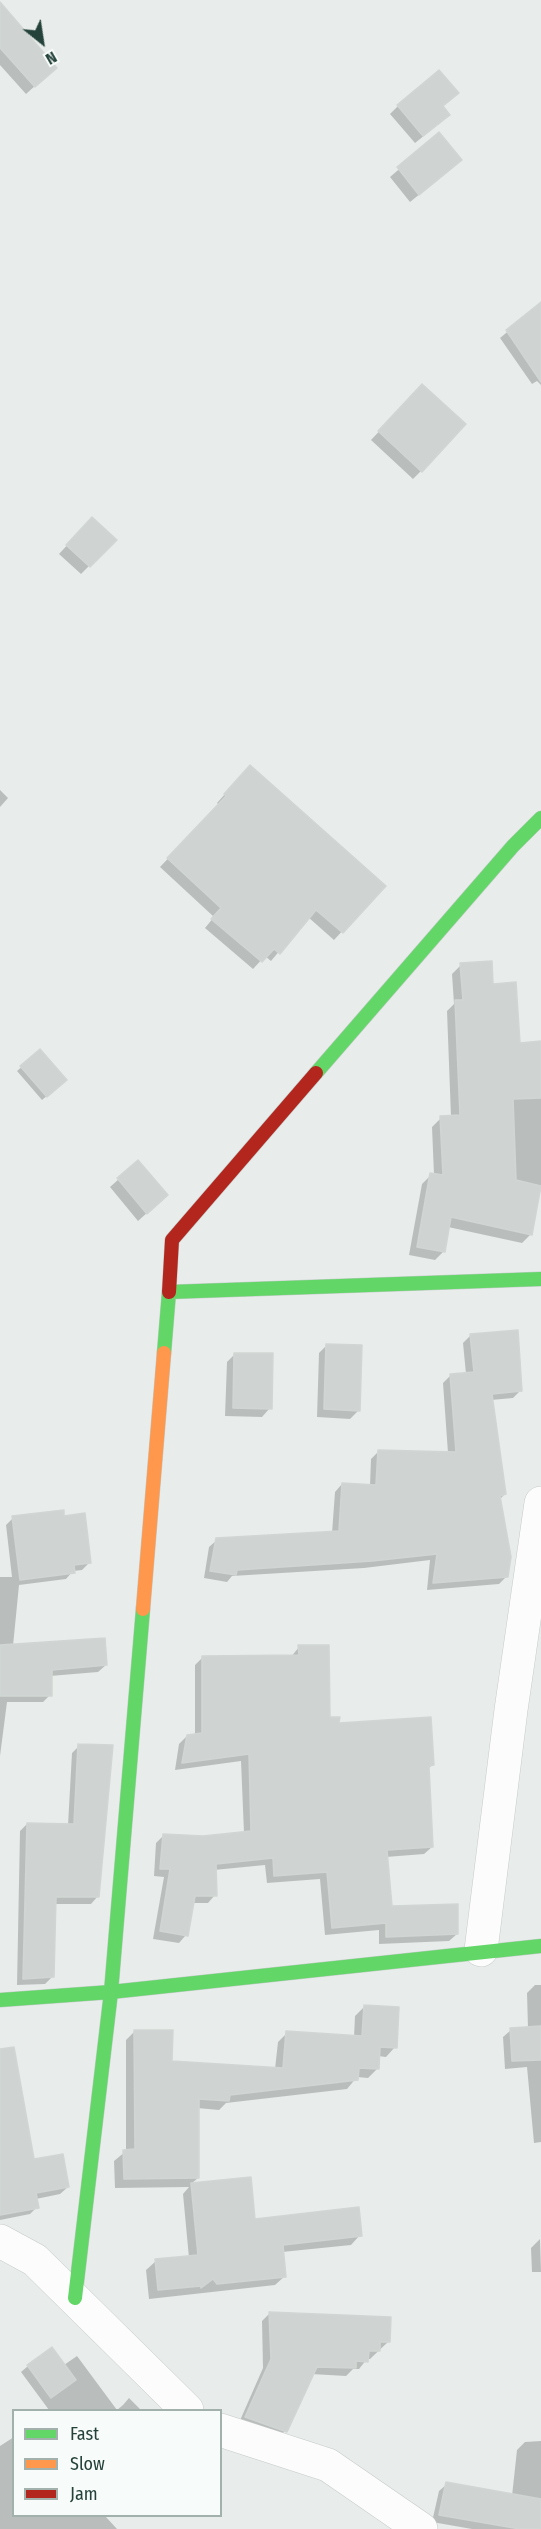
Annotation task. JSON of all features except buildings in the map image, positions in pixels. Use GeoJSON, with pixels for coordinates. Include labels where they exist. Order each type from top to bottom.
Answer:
{"type":"FeatureCollection","features":[{"type":"Feature","properties":{"kind":"street"},"geometry":{"type":"LineString","coordinates":[[75,2298],[111,1992],[172,1240],[513,846],[541,818]]}},
{"type":"Feature","properties":{"kind":"street"},"geometry":{"type":"LineString","coordinates":[[169,1292],[541,1279]]}},
{"type":"Feature","properties":{"kind":"street"},"geometry":{"type":"LineString","coordinates":[[481,1950],[510,1710],[541,1503]]}},
{"type":"Feature","properties":{"kind":"street"},"geometry":{"type":"LineString","coordinates":[[0,2000],[111,1992],[481,1950],[541,1946]]}},
{"type":"Feature","properties":{"kind":"street"},"geometry":{"type":"LineString","coordinates":[[0,2241],[35,2260],[186,2409]]}},
{"type":"Feature","properties":{"kind":"street"},"geometry":{"type":"LineString","coordinates":[[222,2431],[327,2465],[421,2529]]}},
{"type":"Feature","properties":{"kind":"traffic: fast"},"geometry":{"type":"LineString","coordinates":[[316,1073],[513,846],[541,818]]}},
{"type":"Feature","properties":{"kind":"traffic: fast"},"geometry":{"type":"LineString","coordinates":[[164,1353],[169,1292],[541,1279]]}},
{"type":"Feature","properties":{"kind":"traffic: fast"},"geometry":{"type":"LineString","coordinates":[[75,2298],[111,1992],[143,1609]]}},
{"type":"Feature","properties":{"kind":"traffic: fast"},"geometry":{"type":"LineString","coordinates":[[0,2000],[111,1992],[541,1946]]}},
{"type":"Feature","properties":{"kind":"traffic: slow"},"geometry":{"type":"LineString","coordinates":[[143,1609],[164,1353]]}},
{"type":"Feature","properties":{"kind":"traffic: jam"},"geometry":{"type":"LineString","coordinates":[[169,1292],[172,1240],[316,1073]]}}]}
